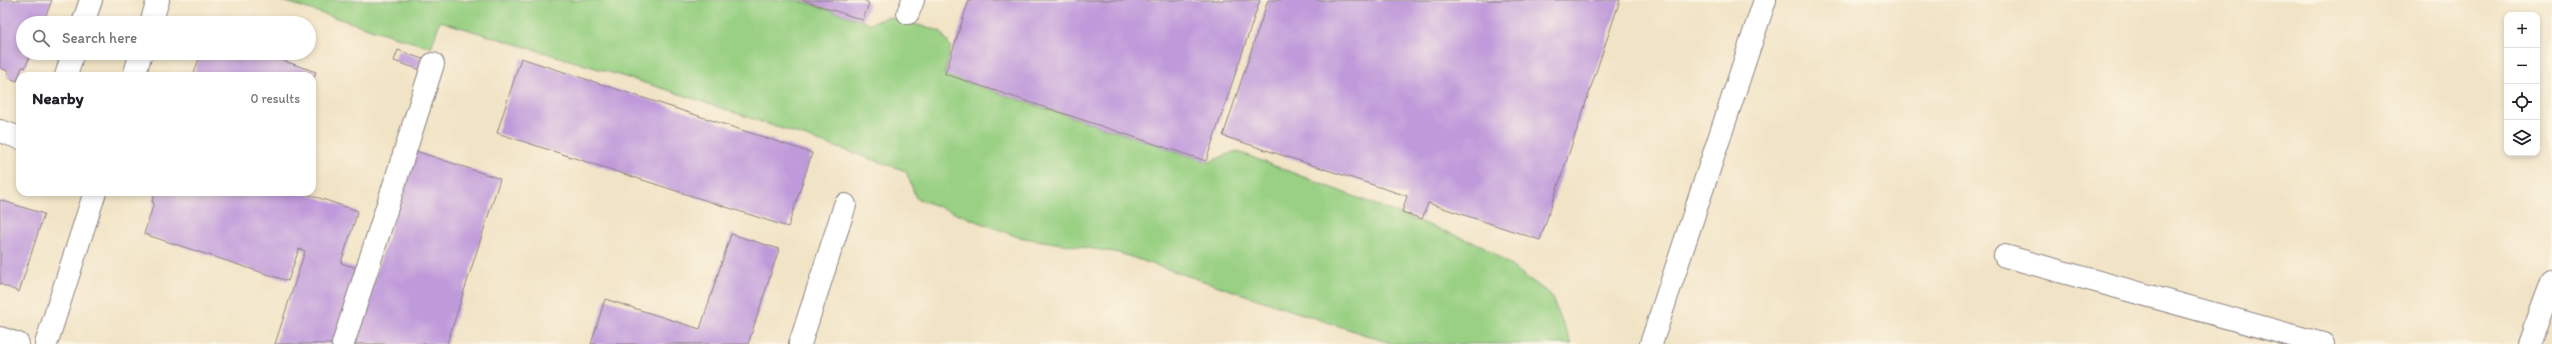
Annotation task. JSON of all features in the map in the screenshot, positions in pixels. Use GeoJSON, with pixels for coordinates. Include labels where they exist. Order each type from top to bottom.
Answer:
{"type":"FeatureCollection","features":[{"type":"Feature","properties":{"kind":"main road"},"geometry":{"type":"LineString","coordinates":[[87,16],[91,0]]}},
{"type":"Feature","properties":{"kind":"main road"},"geometry":{"type":"LineString","coordinates":[[153,16],[158,0]]}},
{"type":"Feature","properties":{"kind":"main road"},"geometry":{"type":"LineString","coordinates":[[1651,344],[1765,0]]}},
{"type":"Feature","properties":{"kind":"main road"},"geometry":{"type":"LineString","coordinates":[[67,72],[71,60]]}},
{"type":"Feature","properties":{"kind":"main road"},"geometry":{"type":"LineString","coordinates":[[135,72],[139,60]]}},
{"type":"Feature","properties":{"kind":"main road"},"geometry":{"type":"LineString","coordinates":[[343,344],[433,64]]}},
{"type":"Feature","properties":{"kind":"main road"},"geometry":{"type":"LineString","coordinates":[[0,131],[16,137]]}},
{"type":"Feature","properties":{"kind":"main road"},"geometry":{"type":"LineString","coordinates":[[46,344],[95,196]]}},
{"type":"Feature","properties":{"kind":"main road"},"geometry":{"type":"LineString","coordinates":[[800,344],[845,205]]}},
{"type":"Feature","properties":{"kind":"main road"},"geometry":{"type":"LineString","coordinates":[[2005,256],[2324,344]]}},
{"type":"Feature","properties":{"kind":"main road"},"geometry":{"type":"LineString","coordinates":[[2529,344],[2552,282]]}},
{"type":"Feature","properties":{"kind":"main road"},"geometry":{"type":"LineString","coordinates":[[0,338],[18,344]]}},
{"type":"Feature","properties":{"kind":"green space"},"geometry":{"type":"Polygon","coordinates":[[[280,0],[798,0],[870,23],[888,17],[940,31],[951,47],[944,75],[1209,162],[1236,151],[1483,246],[1550,294],[1572,344],[1393,344],[1119,253],[1018,237],[916,198],[906,171],[668,90],[440,21],[431,48],[280,0]]]}},
{"type":"Feature","properties":{"kind":"building"},"geometry":{"type":"Polygon","coordinates":[[[0,0],[52,0],[46,16],[16,16],[16,60],[28,60],[25,68],[22,67],[20,72],[16,72],[16,81],[7,77],[9,71],[0,68],[0,0]]]}},
{"type":"Feature","properties":{"kind":"building"},"geometry":{"type":"Polygon","coordinates":[[[802,0],[863,0],[869,3],[863,20],[802,0]]]}},
{"type":"Feature","properties":{"kind":"building"},"geometry":{"type":"Polygon","coordinates":[[[969,0],[1260,0],[1206,161],[945,74],[969,0]]]}},
{"type":"Feature","properties":{"kind":"building"},"geometry":{"type":"Polygon","coordinates":[[[1268,0],[1620,0],[1540,240],[1428,203],[1422,219],[1402,212],[1407,196],[1223,136],[1268,0]]]}},
{"type":"Feature","properties":{"kind":"building"},"geometry":{"type":"Polygon","coordinates":[[[398,50],[425,60],[421,70],[394,61],[398,50]]]}},
{"type":"Feature","properties":{"kind":"building"},"geometry":{"type":"Polygon","coordinates":[[[521,58],[812,153],[788,227],[497,133],[521,58]]]}},
{"type":"Feature","properties":{"kind":"building"},"geometry":{"type":"Polygon","coordinates":[[[199,60],[281,60],[316,72],[194,72],[199,60]]]}},
{"type":"Feature","properties":{"kind":"building"},"geometry":{"type":"Polygon","coordinates":[[[416,151],[500,179],[447,344],[353,344],[416,151]]]}},
{"type":"Feature","properties":{"kind":"building"},"geometry":{"type":"Polygon","coordinates":[[[154,196],[313,196],[358,211],[341,263],[360,269],[335,344],[275,344],[305,251],[299,249],[288,281],[144,234],[154,203],[152,202],[154,196]]]}},
{"type":"Feature","properties":{"kind":"building"},"geometry":{"type":"Polygon","coordinates":[[[0,200],[44,214],[19,292],[0,284],[0,200]]]}},
{"type":"Feature","properties":{"kind":"building"},"geometry":{"type":"Polygon","coordinates":[[[731,234],[779,249],[748,344],[591,344],[605,299],[700,329],[731,234]]]}}]}
